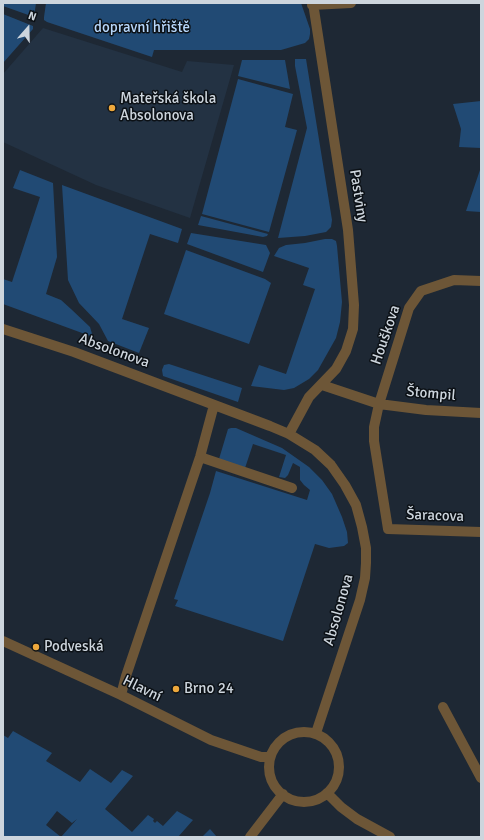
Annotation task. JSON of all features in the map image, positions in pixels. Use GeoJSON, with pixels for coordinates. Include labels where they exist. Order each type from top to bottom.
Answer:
{"type":"FeatureCollection","features":[{"type":"Feature","properties":{"kind":"street","name":"Pastviny"},"geometry":{"type":"LineString","coordinates":[[289,434],[308,397],[322,385],[336,369],[346,351],[353,328],[354,305],[348,230],[312,4],[351,3]]}},
{"type":"Feature","properties":{"kind":"street","name":"Houškova"},"geometry":{"type":"LineString","coordinates":[[379,404],[409,308],[421,291],[454,280],[481,281]]}},
{"type":"Feature","properties":{"kind":"street","name":"Absolonova"},"geometry":{"type":"LineString","coordinates":[[3,329],[74,352],[289,434],[320,455],[331,465],[342,480],[356,505],[366,548],[365,578],[360,600],[316,733]]}},
{"type":"Feature","properties":{"kind":"street"},"geometry":{"type":"LineString","coordinates":[[322,385],[379,404]]}},
{"type":"Feature","properties":{"kind":"street","name":"Štompil"},"geometry":{"type":"LineString","coordinates":[[379,404],[426,410],[481,413]]}},
{"type":"Feature","properties":{"kind":"street","name":"Šaracova"},"geometry":{"type":"LineString","coordinates":[[379,404],[374,427],[374,441],[388,529],[481,532]]}},
{"type":"Feature","properties":{"kind":"street"},"geometry":{"type":"LineString","coordinates":[[121,695],[126,676],[200,457],[214,405]]}},
{"type":"Feature","properties":{"kind":"street"},"geometry":{"type":"LineString","coordinates":[[200,457],[292,488]]}},
{"type":"Feature","properties":{"kind":"street","name":"Hlavní"},"geometry":{"type":"LineString","coordinates":[[3,641],[121,695],[211,740],[261,757],[270,757]]}},
{"type":"Feature","properties":{"kind":"street"},"geometry":{"type":"LineString","coordinates":[[443,707],[481,778]]}},
{"type":"Feature","properties":{"kind":"street"},"geometry":{"type":"LineString","coordinates":[[302,732],[316,733],[332,746],[340,765],[338,776],[334,786],[327,793],[317,799],[293,801],[274,786],[269,767],[270,757],[282,739],[291,734],[302,732]]}},
{"type":"Feature","properties":{"kind":"street"},"geometry":{"type":"LineString","coordinates":[[327,793],[341,807],[352,815],[390,837]]}},
{"type":"Feature","properties":{"kind":"street"},"geometry":{"type":"LineString","coordinates":[[250,837],[283,794]]}},
{"type":"Feature","properties":{"kind":"shaded area","name":"Mateřská škola Absolonova"},"geometry":{"type":"Polygon","coordinates":[[[43,28],[182,72],[187,61],[234,65],[190,218],[96,185],[3,142],[3,74],[43,28]]]}},
{"type":"Feature","properties":{"kind":"green space"},"geometry":{"type":"Polygon","coordinates":[[[3,3],[36,3],[34,17],[3,6],[3,3]]]}},
{"type":"Feature","properties":{"kind":"green space","name":"dopravní hřiště"},"geometry":{"type":"Polygon","coordinates":[[[46,3],[301,3],[310,29],[310,34],[309,39],[305,43],[281,50],[154,50],[152,57],[47,22],[44,20],[46,3]]]}},
{"type":"Feature","properties":{"kind":"green space"},"geometry":{"type":"Polygon","coordinates":[[[3,14],[33,26],[33,29],[3,63],[3,14]]]}},
{"type":"Feature","properties":{"kind":"green space"},"geometry":{"type":"Polygon","coordinates":[[[295,59],[306,59],[332,220],[331,227],[326,232],[305,236],[278,238],[307,128],[295,59]]]}},
{"type":"Feature","properties":{"kind":"green space"},"geometry":{"type":"Polygon","coordinates":[[[242,60],[285,60],[290,89],[238,76],[242,60]]]}},
{"type":"Feature","properties":{"kind":"green space"},"geometry":{"type":"Polygon","coordinates":[[[238,79],[293,94],[285,127],[297,130],[269,232],[202,214],[238,79]]]}},
{"type":"Feature","properties":{"kind":"green space"},"geometry":{"type":"Polygon","coordinates":[[[481,101],[481,148],[459,147],[461,129],[453,104],[481,101]]]}},
{"type":"Feature","properties":{"kind":"green space"},"geometry":{"type":"Polygon","coordinates":[[[481,167],[481,212],[466,211],[481,167]]]}},
{"type":"Feature","properties":{"kind":"green space"},"geometry":{"type":"Polygon","coordinates":[[[20,170],[53,183],[57,257],[46,294],[61,300],[71,309],[90,327],[93,337],[3,304],[3,279],[12,282],[40,197],[13,188],[20,170]]]}},
{"type":"Feature","properties":{"kind":"green space"},"geometry":{"type":"Polygon","coordinates":[[[62,185],[182,229],[178,243],[150,234],[122,319],[149,328],[139,353],[108,341],[99,324],[79,303],[68,280],[62,185]]]}},
{"type":"Feature","properties":{"kind":"green space"},"geometry":{"type":"Polygon","coordinates":[[[201,216],[268,234],[267,236],[263,237],[198,225],[201,216]]]}},
{"type":"Feature","properties":{"kind":"green space"},"geometry":{"type":"Polygon","coordinates":[[[191,233],[266,245],[270,253],[263,272],[187,244],[191,233]]]}},
{"type":"Feature","properties":{"kind":"green space"},"geometry":{"type":"Polygon","coordinates":[[[332,239],[336,241],[337,246],[342,302],[340,322],[336,338],[318,370],[309,379],[294,388],[284,390],[251,386],[259,365],[286,374],[315,289],[303,285],[309,268],[274,256],[279,248],[286,245],[332,239]]]}},
{"type":"Feature","properties":{"kind":"green space"},"geometry":{"type":"Polygon","coordinates":[[[186,250],[265,279],[271,283],[249,344],[164,314],[186,250]]]}},
{"type":"Feature","properties":{"kind":"green space"},"geometry":{"type":"Polygon","coordinates":[[[169,364],[242,388],[238,402],[163,376],[162,370],[164,365],[169,364]]]}},
{"type":"Feature","properties":{"kind":"green space"},"geometry":{"type":"Polygon","coordinates":[[[236,428],[282,448],[309,467],[322,480],[332,494],[347,532],[348,543],[344,546],[329,548],[315,544],[283,641],[175,606],[178,600],[174,599],[216,471],[307,500],[310,490],[300,480],[300,467],[293,463],[288,475],[285,478],[279,477],[286,455],[253,444],[245,468],[219,459],[228,429],[236,428]]]}},
{"type":"Feature","properties":{"kind":"green space"},"geometry":{"type":"Polygon","coordinates":[[[13,731],[52,753],[46,761],[80,782],[90,769],[111,783],[122,770],[133,776],[105,809],[132,832],[148,815],[154,819],[153,821],[155,823],[157,821],[163,826],[177,811],[193,820],[178,837],[61,837],[3,837],[3,735],[8,738],[13,731]],[[57,811],[46,825],[61,837],[77,819],[72,823],[57,811]]]}},
{"type":"Feature","properties":{"kind":"green space"},"geometry":{"type":"Polygon","coordinates":[[[210,829],[217,837],[202,837],[210,829]]]}},
{"type":"Feature","properties":{"kind":"place","name":"Mateřská škola Absolonova"},"geometry":{"type":"Point","coordinates":[112,108]}},
{"type":"Feature","properties":{"kind":"place","name":"Podveská"},"geometry":{"type":"Point","coordinates":[36,647]}},
{"type":"Feature","properties":{"kind":"place","name":"Brno 24"},"geometry":{"type":"Point","coordinates":[176,689]}}]}
